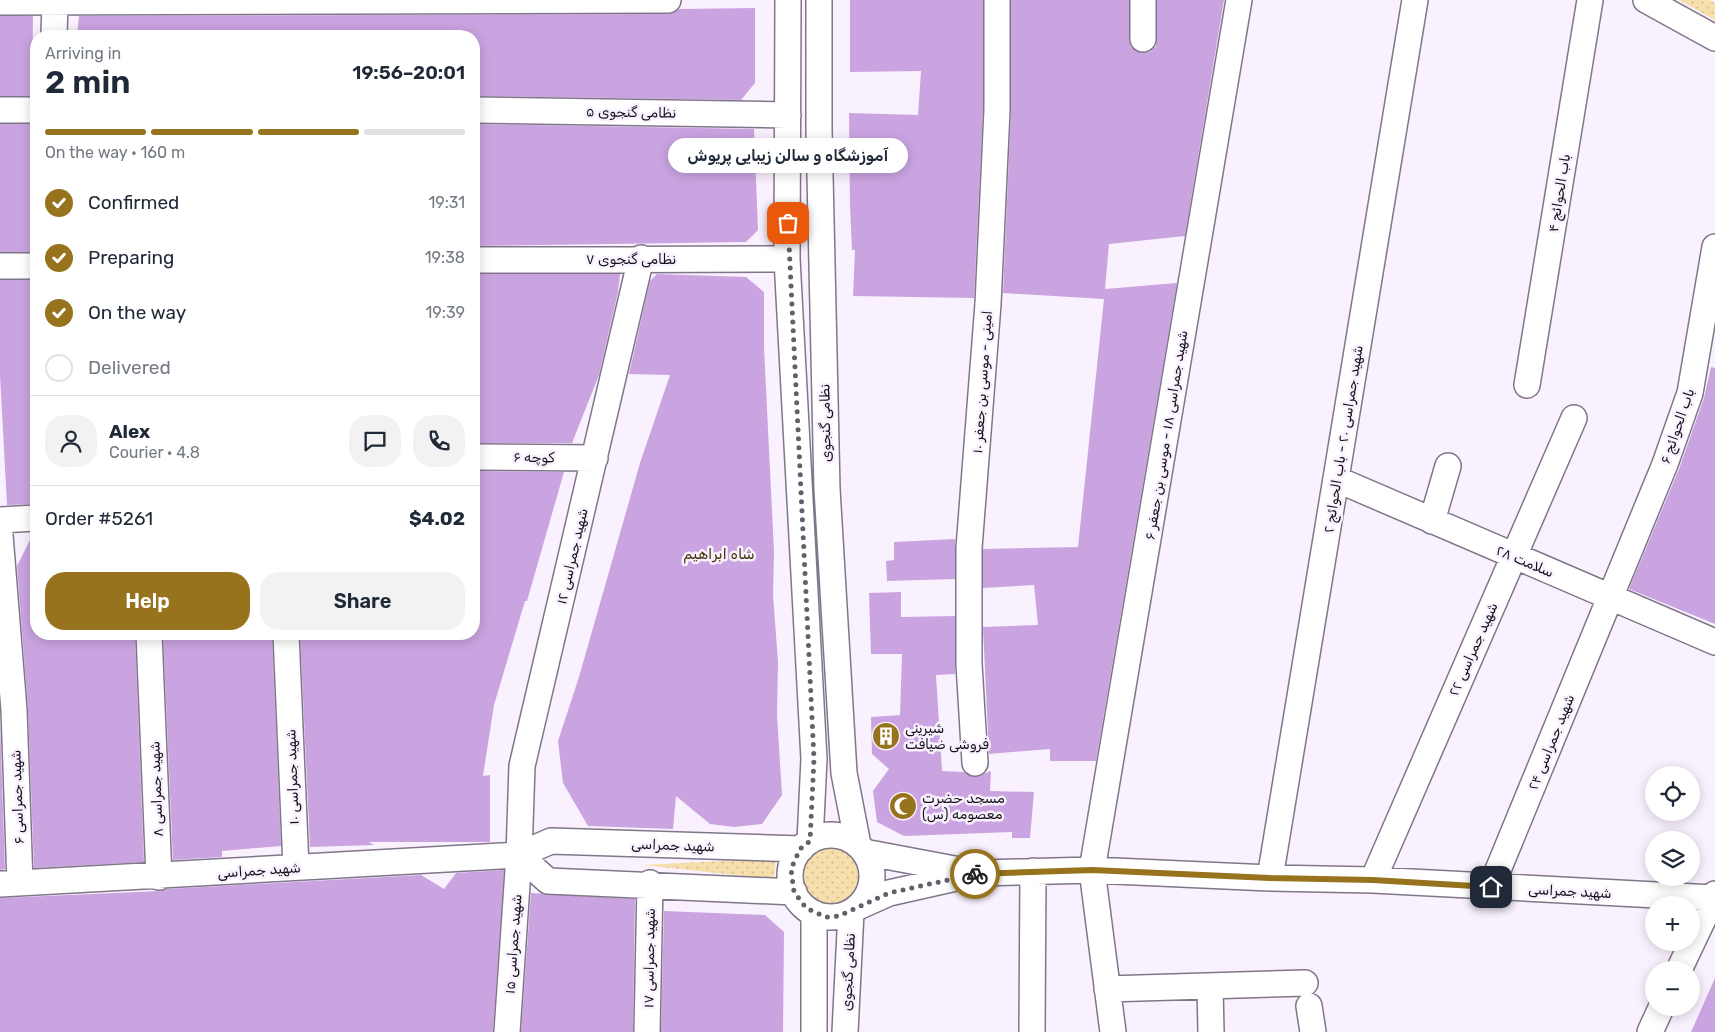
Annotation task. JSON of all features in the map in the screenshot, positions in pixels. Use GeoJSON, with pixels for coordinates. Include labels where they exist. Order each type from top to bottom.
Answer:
{"type":"FeatureCollection","features":[{"type":"Feature","properties":{"kind":"street"},"geometry":{"type":"LineString","coordinates":[[0,2],[668,0]]}},
{"type":"Feature","properties":{"kind":"street","name":"نظامی گنجوی"},"geometry":{"type":"LineString","coordinates":[[788,0],[788,259],[814,759],[805,845]]}},
{"type":"Feature","properties":{"kind":"street","name":"نظامی گنجوی"},"geometry":{"type":"LineString","coordinates":[[819,0],[819,140],[827,489],[844,773],[861,849]]}},
{"type":"Feature","properties":{"kind":"street","name":"امینی - موسی بن جعفر ۱۰"},"geometry":{"type":"LineString","coordinates":[[975,763],[970,664],[969,548],[988,295],[997,110],[998,0]]}},
{"type":"Feature","properties":{"kind":"street"},"geometry":{"type":"LineString","coordinates":[[1142,0],[1143,39]]}},
{"type":"Feature","properties":{"kind":"street","name":"شهید جمراسی ۱۸ - موسی بن جعفر ۶"},"geometry":{"type":"LineString","coordinates":[[1112,1032],[1092,870],[1239,0]]}},
{"type":"Feature","properties":{"kind":"street","name":"شهید جمراسی ۲۰ - باب الحوائج ۲"},"geometry":{"type":"LineString","coordinates":[[1270,878],[1415,0]]}},
{"type":"Feature","properties":{"kind":"street","name":"باب الحوائج ۴"},"geometry":{"type":"LineString","coordinates":[[1527,385],[1590,0]]}},
{"type":"Feature","properties":{"kind":"street"},"geometry":{"type":"LineString","coordinates":[[1646,0],[1715,38]]}},
{"type":"Feature","properties":{"kind":"street"},"geometry":{"type":"LineString","coordinates":[[54,30],[55,1]]}},
{"type":"Feature","properties":{"kind":"street"},"geometry":{"type":"LineString","coordinates":[[0,110],[30,110]]}},
{"type":"Feature","properties":{"kind":"street","name":"نظامی گنجوی ۵"},"geometry":{"type":"LineString","coordinates":[[480,110],[788,115]]}},
{"type":"Feature","properties":{"kind":"street","name":"باب الحوائج ۶"},"geometry":{"type":"LineString","coordinates":[[1610,597],[1665,464],[1690,393],[1715,247]]}},
{"type":"Feature","properties":{"kind":"street","name":"شهید جمراسی ۱۲"},"geometry":{"type":"LineString","coordinates":[[519,855],[522,766],[641,258]]}},
{"type":"Feature","properties":{"kind":"street","name":"نظامی گنجوی ۷"},"geometry":{"type":"LineString","coordinates":[[480,260],[788,259]]}},
{"type":"Feature","properties":{"kind":"street"},"geometry":{"type":"LineString","coordinates":[[0,266],[30,266]]}},
{"type":"Feature","properties":{"kind":"street","name":"شهید جمراسی ۲۲"},"geometry":{"type":"LineString","coordinates":[[1373,880],[1574,418]]}},
{"type":"Feature","properties":{"kind":"street","name":"کوچه ۶"},"geometry":{"type":"LineString","coordinates":[[480,457],[595,458]]}},
{"type":"Feature","properties":{"kind":"street"},"geometry":{"type":"LineString","coordinates":[[1432,521],[1448,466]]}},
{"type":"Feature","properties":{"kind":"street","name":"سلامت ۲۸"},"geometry":{"type":"LineString","coordinates":[[1336,479],[1715,642]]}},
{"type":"Feature","properties":{"kind":"street"},"geometry":{"type":"LineString","coordinates":[[0,520],[30,518]]}},
{"type":"Feature","properties":{"kind":"street","name":"شهید جمراسی ۶"},"geometry":{"type":"LineString","coordinates":[[0,534],[14,710],[10,884]]}},
{"type":"Feature","properties":{"kind":"street","name":"شهید جمراسی ۲۴"},"geometry":{"type":"LineString","coordinates":[[1491,887],[1610,597]]}},
{"type":"Feature","properties":{"kind":"street","name":"شهید جمراسی ۸"},"geometry":{"type":"LineString","coordinates":[[149,640],[159,876]]}},
{"type":"Feature","properties":{"kind":"street","name":"شهید جمراسی ۱۰"},"geometry":{"type":"LineString","coordinates":[[286,640],[296,867]]}},
{"type":"Feature","properties":{"kind":"street"},"geometry":{"type":"LineString","coordinates":[[835,835],[847,838],[861,849],[978,873],[889,893],[855,909],[832,916],[814,913],[798,900],[794,892],[791,869],[805,845],[822,836],[835,835]]}},
{"type":"Feature","properties":{"kind":"street","name":"شهید جمراسی"},"geometry":{"type":"LineString","coordinates":[[10,884],[519,855],[551,841],[805,845]]}},
{"type":"Feature","properties":{"kind":"street"},"geometry":{"type":"LineString","coordinates":[[855,909],[871,886],[872,874],[861,849]]}},
{"type":"Feature","properties":{"kind":"street"},"geometry":{"type":"LineString","coordinates":[[519,855],[548,880],[794,892]]}},
{"type":"Feature","properties":{"kind":"street","name":"شهید جمراسی ۱۵"},"geometry":{"type":"LineString","coordinates":[[507,1032],[519,855]]}},
{"type":"Feature","properties":{"kind":"street","name":"شهید جمراسی"},"geometry":{"type":"LineString","coordinates":[[978,873],[1092,870],[1270,878],[1373,880],[1714,896]]}},
{"type":"Feature","properties":{"kind":"street"},"geometry":{"type":"LineString","coordinates":[[1032,1032],[1033,871]]}},
{"type":"Feature","properties":{"kind":"street","name":"شهید جمراسی ۱۷"},"geometry":{"type":"LineString","coordinates":[[647,1032],[650,884]]}},
{"type":"Feature","properties":{"kind":"street"},"geometry":{"type":"LineString","coordinates":[[1683,961],[1714,896]]}},
{"type":"Feature","properties":{"kind":"street","name":"نظامی گنجوی"},"geometry":{"type":"LineString","coordinates":[[845,1032],[855,909]]}},
{"type":"Feature","properties":{"kind":"street"},"geometry":{"type":"LineString","coordinates":[[814,913],[814,1032]]}},
{"type":"Feature","properties":{"kind":"street"},"geometry":{"type":"LineString","coordinates":[[1107,989],[1210,986],[1307,995],[1313,1032]]}},
{"type":"Feature","properties":{"kind":"street"},"geometry":{"type":"LineString","coordinates":[[1210,986],[1211,1032]]}},
{"type":"Feature","properties":{"kind":"street"},"geometry":{"type":"LineString","coordinates":[[1650,1032],[1657,1016]]}},
{"type":"Feature","properties":{"kind":"shaded area"},"geometry":{"type":"Polygon","coordinates":[[[1679,0],[1709,0],[1715,3],[1715,20],[1679,0]]]}},
{"type":"Feature","properties":{"kind":"shaded area"},"geometry":{"type":"Polygon","coordinates":[[[831,844],[843,846],[854,853],[861,864],[863,876],[861,888],[854,899],[843,906],[831,908],[819,906],[808,899],[801,888],[799,876],[801,864],[808,853],[819,846],[831,844]]]}},
{"type":"Feature","properties":{"kind":"shaded area"},"geometry":{"type":"Polygon","coordinates":[[[776,858],[774,879],[642,865],[776,858]]]}},
{"type":"Feature","properties":{"kind":"building"},"geometry":{"type":"Polygon","coordinates":[[[850,0],[983,0],[983,110],[974,298],[853,296],[855,250],[852,250],[850,206],[849,113],[918,115],[921,71],[850,72],[850,0]]]}},
{"type":"Feature","properties":{"kind":"building"},"geometry":{"type":"Polygon","coordinates":[[[1011,0],[1129,0],[1129,39],[1131,47],[1143,53],[1150,52],[1156,46],[1157,0],[1224,0],[1185,236],[1109,244],[1105,289],[1177,283],[1096,761],[1050,761],[1050,749],[989,754],[983,627],[1038,625],[1034,585],[983,588],[983,549],[1078,547],[1104,299],[1003,293],[1011,111],[1011,0]]]}},
{"type":"Feature","properties":{"kind":"building"},"geometry":{"type":"Polygon","coordinates":[[[755,8],[755,83],[741,100],[480,96],[480,30],[78,30],[79,16],[668,14],[679,9],[755,8]]]}},
{"type":"Feature","properties":{"kind":"building"},"geometry":{"type":"Polygon","coordinates":[[[0,16],[33,16],[33,30],[30,30],[30,96],[0,96],[0,16]]]}},
{"type":"Feature","properties":{"kind":"building"},"geometry":{"type":"Polygon","coordinates":[[[0,124],[30,124],[30,252],[0,252],[0,124]]]}},
{"type":"Feature","properties":{"kind":"building"},"geometry":{"type":"Polygon","coordinates":[[[480,124],[754,129],[758,230],[746,242],[480,246],[480,124]]]}},
{"type":"Feature","properties":{"kind":"building"},"geometry":{"type":"Polygon","coordinates":[[[480,274],[620,274],[618,292],[599,375],[572,443],[480,443],[480,274]]]}},
{"type":"Feature","properties":{"kind":"building"},"geometry":{"type":"Polygon","coordinates":[[[657,274],[746,277],[764,292],[764,347],[774,552],[773,595],[778,662],[777,715],[782,795],[762,824],[734,827],[710,824],[676,796],[673,829],[588,826],[563,783],[558,741],[579,677],[640,463],[670,375],[629,374],[650,281],[657,274]]]}},
{"type":"Feature","properties":{"kind":"building"},"geometry":{"type":"Polygon","coordinates":[[[0,280],[30,280],[30,504],[7,505],[0,375],[0,280]]]}},
{"type":"Feature","properties":{"kind":"building"},"geometry":{"type":"Polygon","coordinates":[[[1711,367],[1715,368],[1715,624],[1629,589],[1679,469],[1704,398],[1711,367]]]}},
{"type":"Feature","properties":{"kind":"building"},"geometry":{"type":"Polygon","coordinates":[[[480,471],[564,472],[527,601],[525,601],[494,705],[483,776],[490,775],[490,842],[369,842],[374,845],[310,847],[300,640],[480,640],[480,471]]]}},
{"type":"Feature","properties":{"kind":"building"},"geometry":{"type":"Polygon","coordinates":[[[955,539],[955,579],[887,581],[886,561],[894,560],[894,542],[955,539]]]}},
{"type":"Feature","properties":{"kind":"building"},"geometry":{"type":"Polygon","coordinates":[[[30,540],[30,640],[135,640],[144,862],[34,868],[28,709],[17,566],[30,540]]]}},
{"type":"Feature","properties":{"kind":"building"},"geometry":{"type":"Polygon","coordinates":[[[901,592],[901,617],[955,616],[955,674],[936,675],[942,771],[964,772],[975,777],[991,771],[990,791],[1034,792],[1030,838],[1012,838],[1012,832],[904,836],[877,822],[873,791],[889,769],[872,754],[871,717],[900,715],[902,654],[871,654],[869,593],[901,592]]]}},
{"type":"Feature","properties":{"kind":"building"},"geometry":{"type":"Polygon","coordinates":[[[163,640],[272,640],[281,846],[222,851],[222,857],[173,860],[163,640]]]}},
{"type":"Feature","properties":{"kind":"building"},"geometry":{"type":"Polygon","coordinates":[[[0,721],[5,869],[0,870],[0,721]]]}},
{"type":"Feature","properties":{"kind":"building"},"geometry":{"type":"Polygon","coordinates":[[[504,870],[493,1032],[0,1032],[0,898],[160,891],[167,889],[421,875],[444,889],[456,873],[504,870]]]}},
{"type":"Feature","properties":{"kind":"building"},"geometry":{"type":"Polygon","coordinates":[[[531,893],[635,899],[633,1032],[521,1032],[531,893]]]}},
{"type":"Feature","properties":{"kind":"building"},"geometry":{"type":"Polygon","coordinates":[[[664,911],[765,915],[784,932],[783,1032],[661,1032],[664,911]]]}},
{"type":"Feature","properties":{"kind":"building"},"geometry":{"type":"Polygon","coordinates":[[[1715,978],[1715,1032],[1691,1032],[1698,1016],[1700,1016],[1700,1012],[1715,978]]]}},
{"type":"Feature","properties":{"kind":"way so far"},"geometry":{"type":"LineString","coordinates":[[788,223],[788,259],[814,759],[810,841],[800,849],[794,858],[791,869],[791,881],[794,892],[798,900],[814,913],[826,917],[839,916],[889,893],[975,874]]}},
{"type":"Feature","properties":{"kind":"place","name":"آموزشگاه و سالن زیبایی پریوش"},"geometry":{"type":"Point","coordinates":[788,223]}},
{"type":"Feature","properties":{"kind":"place","name":"شیرینی فروشی ضیافت"},"geometry":{"type":"Point","coordinates":[886,736]}},
{"type":"Feature","properties":{"kind":"place","name":"مسجد حضرت معصومه (س)"},"geometry":{"type":"Point","coordinates":[903,806]}},
{"type":"Feature","properties":{"kind":"district","name":"شاه ابراهیم"},"geometry":{"type":"Point","coordinates":[719,554]}},
{"type":"Feature","properties":{"kind":"route"},"geometry":{"type":"LineString","coordinates":[[975,874],[1092,870],[1270,878],[1373,880],[1491,887]]}}]}
